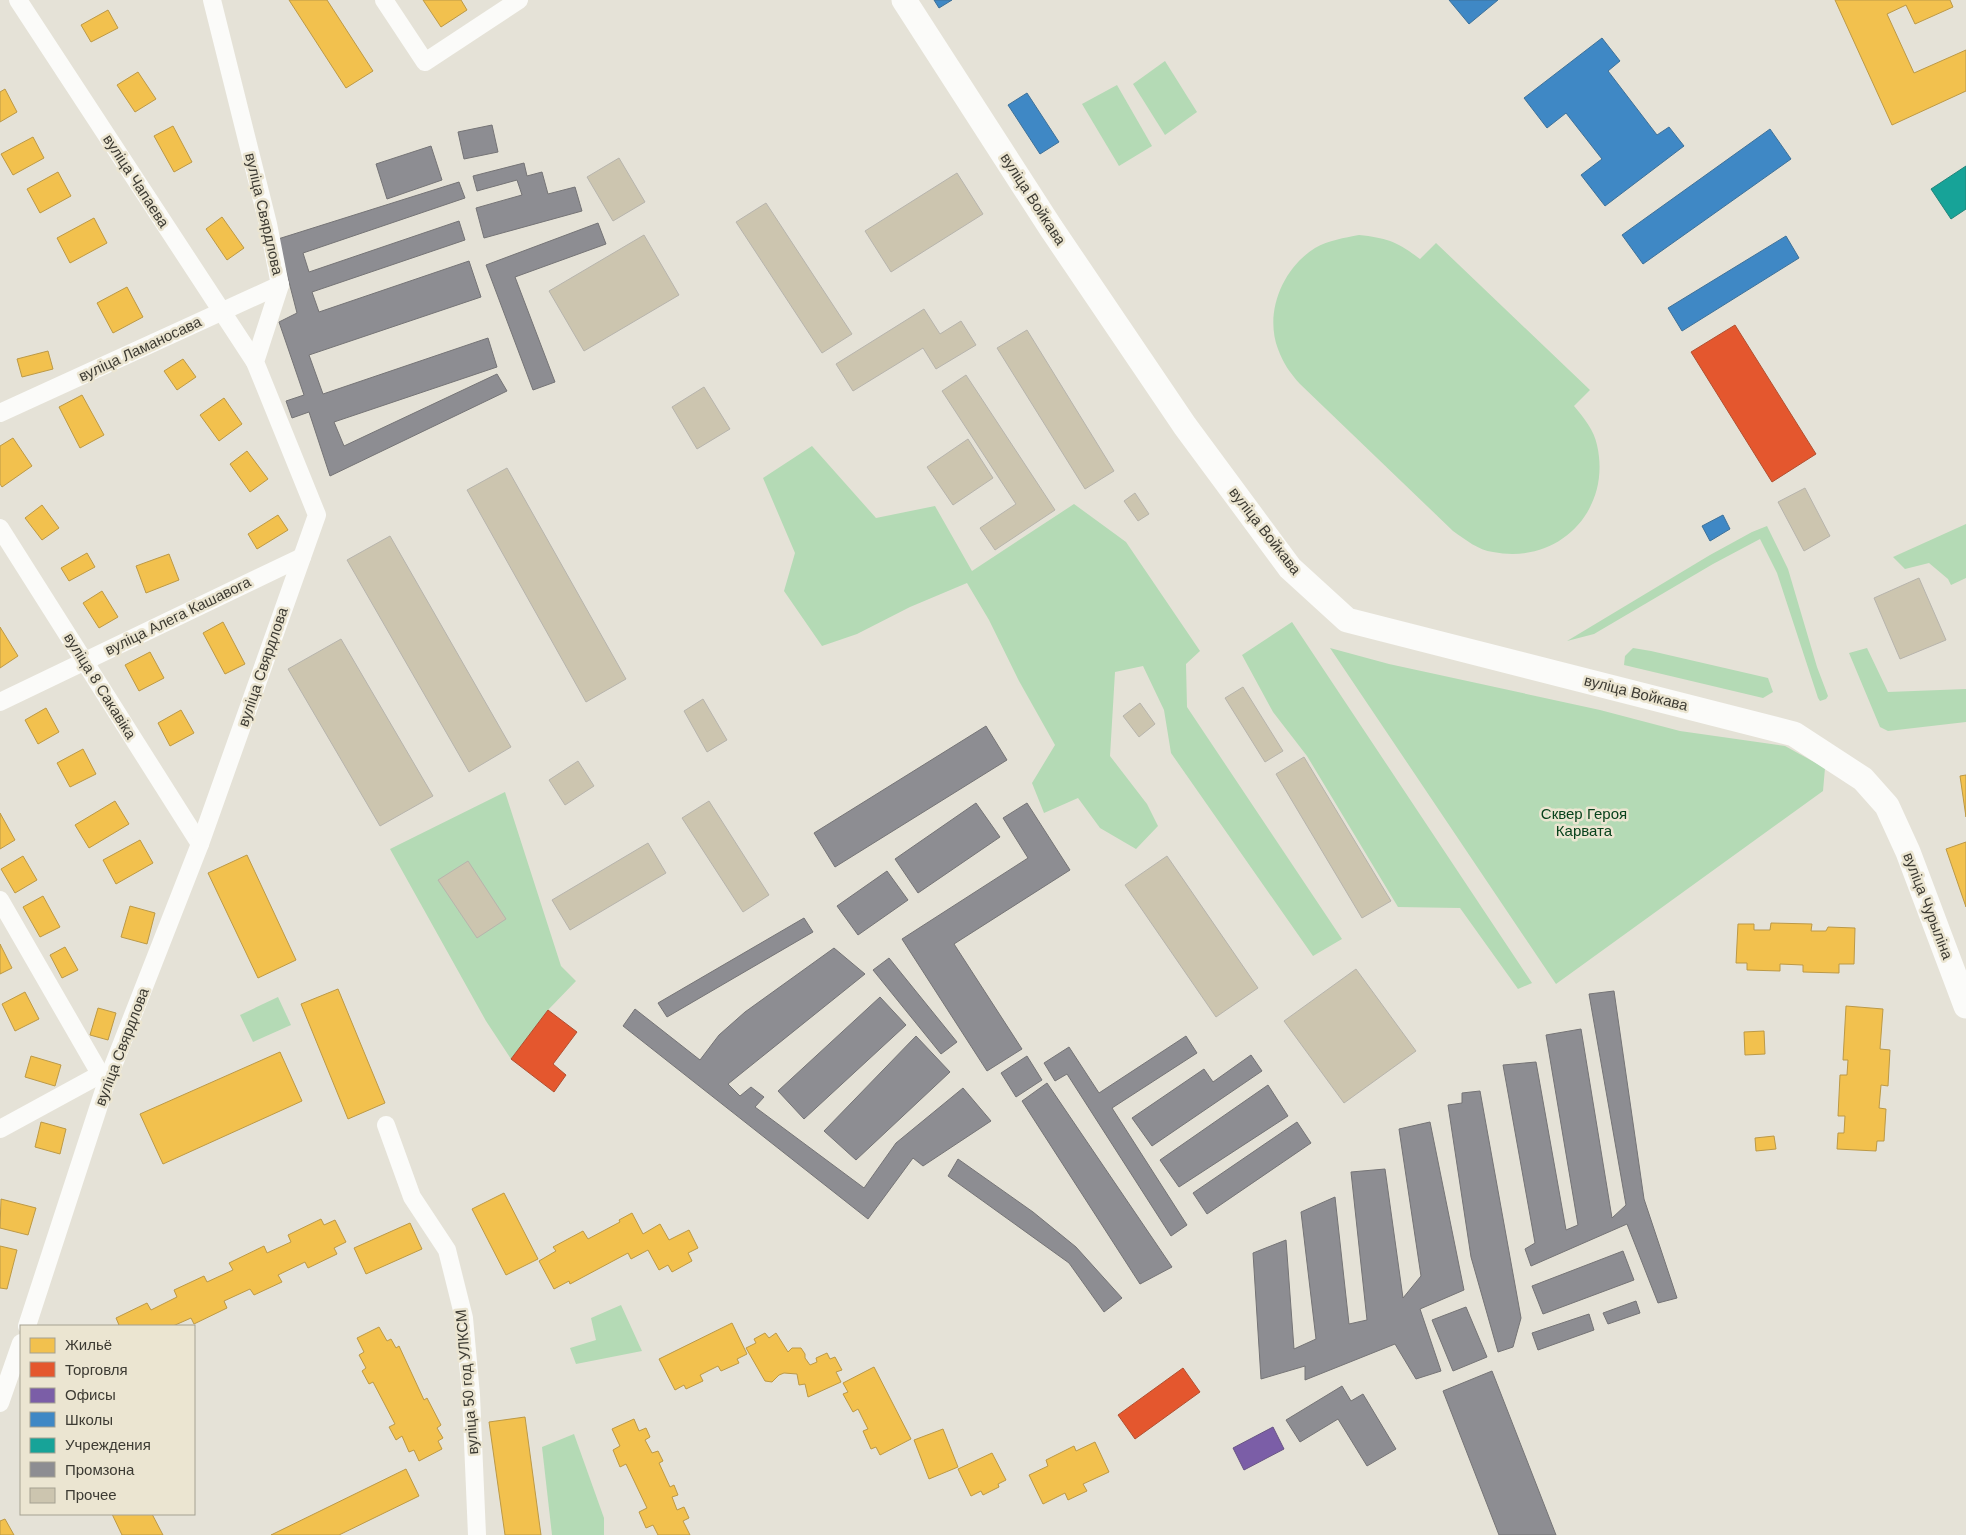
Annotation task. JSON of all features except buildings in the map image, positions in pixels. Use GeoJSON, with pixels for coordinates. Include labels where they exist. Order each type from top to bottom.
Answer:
{"type":"FeatureCollection","features":[{"type":"Feature","properties":{"kind":"main road","name":"вуліца Войкава"},"geometry":{"type":"LineString","coordinates":[[904,0],[1052,228],[1185,426],[1290,568],[1347,620],[1794,734],[1863,779],[1887,806]]}},
{"type":"Feature","properties":{"kind":"main road","name":"вуліца Чурыліна"},"geometry":{"type":"LineString","coordinates":[[1887,806],[1908,852],[1966,1006]]}},
{"type":"Feature","properties":{"kind":"street","name":"вуліца Чапаева"},"geometry":{"type":"LineString","coordinates":[[18,0],[255,362]]}},
{"type":"Feature","properties":{"kind":"street","name":"вуліца Свярдлова"},"geometry":{"type":"LineString","coordinates":[[27,1325],[104,1079],[200,844],[317,516],[255,362],[280,284],[268,224],[212,0]]}},
{"type":"Feature","properties":{"kind":"street"},"geometry":{"type":"LineString","coordinates":[[384,0],[426,62],[519,0]]}},
{"type":"Feature","properties":{"kind":"street","name":"вуліца Ламаносава"},"geometry":{"type":"LineString","coordinates":[[0,413],[280,284]]}},
{"type":"Feature","properties":{"kind":"street","name":"вуліца 8 Сакавіка"},"geometry":{"type":"LineString","coordinates":[[0,528],[200,844]]}},
{"type":"Feature","properties":{"kind":"street","name":"вуліца Алега Кашавога"},"geometry":{"type":"LineString","coordinates":[[0,702],[302,557]]}},
{"type":"Feature","properties":{"kind":"street"},"geometry":{"type":"LineString","coordinates":[[0,900],[104,1079],[0,1129]]}},
{"type":"Feature","properties":{"kind":"street","name":"вуліца 50 год УЛКСМ"},"geometry":{"type":"LineString","coordinates":[[386,1125],[412,1197],[448,1250],[464,1318],[471,1395],[477,1535]]}},
{"type":"Feature","properties":{"kind":"street"},"geometry":{"type":"LineString","coordinates":[[0,1403],[5,1377],[20,1345]]}},
{"type":"Feature","properties":{"kind":"green space"},"geometry":{"type":"Polygon","coordinates":[[[1165,61],[1197,112],[1165,135],[1133,84],[1165,61]]]}},
{"type":"Feature","properties":{"kind":"green space"},"geometry":{"type":"Polygon","coordinates":[[[1117,85],[1152,146],[1119,166],[1082,104],[1117,85]]]}},
{"type":"Feature","properties":{"kind":"green space"},"geometry":{"type":"Polygon","coordinates":[[[1359,235],[1392,242],[1405,248],[1420,259],[1436,243],[1590,390],[1574,406],[1588,424],[1596,440],[1600,469],[1596,491],[1588,511],[1575,528],[1559,541],[1539,550],[1517,554],[1488,551],[1467,541],[1453,531],[1300,384],[1287,368],[1278,349],[1274,335],[1273,320],[1279,292],[1286,279],[1294,267],[1315,248],[1331,241],[1359,235]]]}},
{"type":"Feature","properties":{"kind":"green space"},"geometry":{"type":"Polygon","coordinates":[[[812,446],[876,518],[935,506],[972,571],[1074,504],[1126,542],[1200,651],[1186,664],[1187,707],[1342,939],[1313,956],[1171,753],[1164,710],[1143,666],[1115,672],[1110,756],[1147,804],[1158,826],[1136,849],[1100,828],[1078,798],[1044,813],[1032,783],[1055,745],[1019,681],[989,620],[967,583],[910,607],[857,634],[822,646],[784,591],[795,553],[763,478],[812,446]]]}},
{"type":"Feature","properties":{"kind":"green space"},"geometry":{"type":"Polygon","coordinates":[[[1966,524],[1966,578],[1951,585],[1948,579],[1929,563],[1905,569],[1893,557],[1966,524]]]}},
{"type":"Feature","properties":{"kind":"green space"},"geometry":{"type":"Polygon","coordinates":[[[1767,526],[1788,569],[1817,667],[1828,696],[1826,699],[1820,701],[1818,698],[1777,573],[1760,539],[1713,564],[1594,634],[1567,641],[1710,555],[1767,526]]]}},
{"type":"Feature","properties":{"kind":"green space"},"geometry":{"type":"Polygon","coordinates":[[[1292,622],[1532,983],[1518,989],[1460,908],[1398,907],[1307,756],[1273,712],[1242,655],[1292,622]]]}},
{"type":"Feature","properties":{"kind":"green space","name":"Сквер Героя Карвата"},"geometry":{"type":"Polygon","coordinates":[[[1330,648],[1389,664],[1600,710],[1680,731],[1785,746],[1825,768],[1823,791],[1556,984],[1330,648]]]}},
{"type":"Feature","properties":{"kind":"green space"},"geometry":{"type":"Polygon","coordinates":[[[1633,648],[1768,678],[1773,692],[1763,698],[1624,665],[1625,656],[1633,648]]]}},
{"type":"Feature","properties":{"kind":"green space"},"geometry":{"type":"Polygon","coordinates":[[[1867,648],[1888,692],[1966,689],[1966,722],[1888,731],[1880,727],[1849,653],[1867,648]]]}},
{"type":"Feature","properties":{"kind":"green space"},"geometry":{"type":"Polygon","coordinates":[[[505,792],[561,966],[576,981],[548,1010],[511,1059],[486,1021],[390,849],[505,792]]]}},
{"type":"Feature","properties":{"kind":"green space"},"geometry":{"type":"Polygon","coordinates":[[[278,997],[291,1025],[253,1042],[240,1015],[278,997]]]}},
{"type":"Feature","properties":{"kind":"green space"},"geometry":{"type":"Polygon","coordinates":[[[621,1305],[642,1351],[576,1364],[570,1348],[596,1340],[591,1318],[621,1305]]]}},
{"type":"Feature","properties":{"kind":"green space"},"geometry":{"type":"Polygon","coordinates":[[[574,1434],[604,1518],[604,1535],[552,1535],[542,1447],[574,1434]]]}}]}
